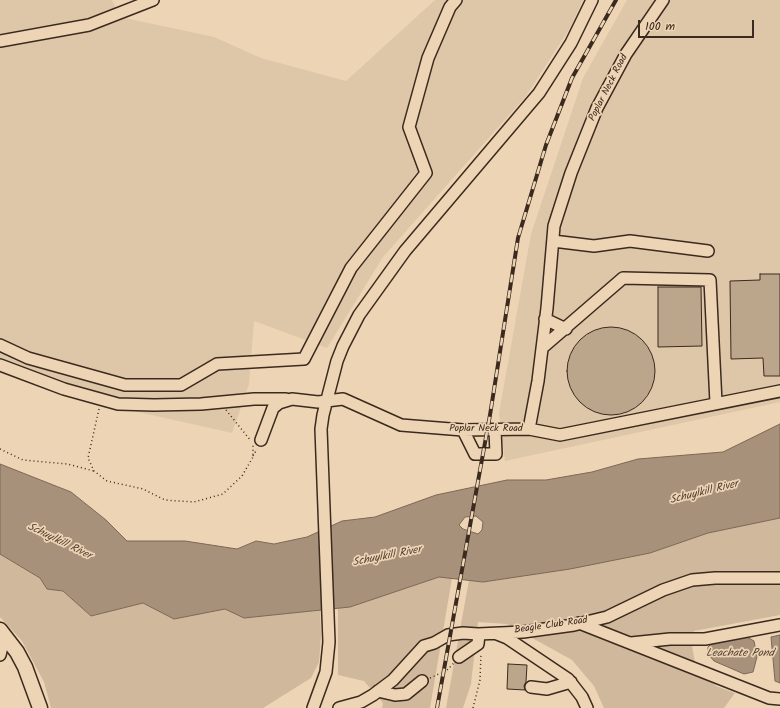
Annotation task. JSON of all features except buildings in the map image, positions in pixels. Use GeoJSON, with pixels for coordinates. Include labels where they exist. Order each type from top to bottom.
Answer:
{"type":"FeatureCollection","features":[{"type":"Feature","properties":{"kind":"main road"},"geometry":{"type":"LineString","coordinates":[[2,633],[17,652],[25,667],[40,708]]}},
{"type":"Feature","properties":{"kind":"street"},"geometry":{"type":"LineString","coordinates":[[0,41],[89,25],[153,0]]}},
{"type":"Feature","properties":{"kind":"street"},"geometry":{"type":"LineString","coordinates":[[0,345],[28,358],[125,386],[181,385],[217,364],[304,359],[351,268],[426,173],[409,126],[428,58],[450,7],[455,0]]}},
{"type":"Feature","properties":{"kind":"street"},"geometry":{"type":"LineString","coordinates":[[586,14],[588,0]]}},
{"type":"Feature","properties":{"kind":"street"},"geometry":{"type":"LineString","coordinates":[[313,708],[326,672],[329,642],[321,445],[322,422],[337,361],[352,327],[366,304],[412,243],[445,206],[539,93],[571,43],[592,0]]}},
{"type":"Feature","properties":{"kind":"street","name":"Poplar Neck Road"},"geometry":{"type":"LineString","coordinates":[[0,365],[64,389],[118,404],[154,405],[254,399],[292,399],[318,402],[343,399],[401,425],[463,430],[529,428],[538,381],[546,318],[554,226],[571,173],[596,108],[626,54],[663,0]]}},
{"type":"Feature","properties":{"kind":"street"},"geometry":{"type":"LineString","coordinates":[[553,241],[594,246],[630,241],[708,251]]}},
{"type":"Feature","properties":{"kind":"street"},"geometry":{"type":"LineString","coordinates":[[542,348],[566,329],[623,278],[710,280],[716,403]]}},
{"type":"Feature","properties":{"kind":"street"},"geometry":{"type":"LineString","coordinates":[[546,318],[566,329]]}},
{"type":"Feature","properties":{"kind":"street"},"geometry":{"type":"LineString","coordinates":[[529,428],[560,435],[780,391]]}},
{"type":"Feature","properties":{"kind":"street"},"geometry":{"type":"LineString","coordinates":[[261,440],[273,408],[279,403],[292,399]]}},
{"type":"Feature","properties":{"kind":"street"},"geometry":{"type":"LineString","coordinates":[[463,430],[474,454],[496,454],[495,430]]}},
{"type":"Feature","properties":{"kind":"street","name":"Beagle Club Road"},"geometry":{"type":"LineString","coordinates":[[339,708],[361,702],[378,691],[393,680],[424,646],[448,636],[462,633],[479,639],[494,633],[540,630],[607,617],[663,590],[692,580],[715,578],[780,578]]}},
{"type":"Feature","properties":{"kind":"street"},"geometry":{"type":"LineString","coordinates":[[579,623],[628,644],[769,698],[780,699]]}},
{"type":"Feature","properties":{"kind":"street"},"geometry":{"type":"LineString","coordinates":[[628,644],[670,639],[705,639],[780,625]]}},
{"type":"Feature","properties":{"kind":"street"},"geometry":{"type":"LineString","coordinates":[[0,655],[2,633]]}},
{"type":"Feature","properties":{"kind":"street"},"geometry":{"type":"LineString","coordinates":[[494,633],[507,638],[568,679],[582,697],[587,708]]}},
{"type":"Feature","properties":{"kind":"street"},"geometry":{"type":"LineString","coordinates":[[459,657],[479,639]]}},
{"type":"Feature","properties":{"kind":"street"},"geometry":{"type":"LineString","coordinates":[[378,691],[395,695],[406,694],[422,681]]}},
{"type":"Feature","properties":{"kind":"street"},"geometry":{"type":"LineString","coordinates":[[531,687],[547,689],[571,682]]}},
{"type":"Feature","properties":{"kind":"path"},"geometry":{"type":"LineString","coordinates":[[94,471],[88,458],[101,400]]}},
{"type":"Feature","properties":{"kind":"path"},"geometry":{"type":"LineString","coordinates":[[0,449],[23,460],[67,464],[94,471],[107,480],[142,488],[165,500],[194,502],[223,494],[242,476],[252,457],[253,444],[229,413],[217,402]]}},
{"type":"Feature","properties":{"kind":"path"},"geometry":{"type":"LineString","coordinates":[[473,708],[480,680],[482,654],[479,639]]}},
{"type":"Feature","properties":{"kind":"path"},"geometry":{"type":"LineString","coordinates":[[422,681],[441,673]]}},
{"type":"Feature","properties":{"kind":"shaded area"},"geometry":{"type":"Polygon","coordinates":[[[0,0],[112,0],[120,17],[214,37],[261,58],[346,81],[435,0],[583,0],[570,28],[526,96],[383,257],[327,348],[254,321],[249,384],[232,433],[67,396],[0,369],[0,0]]]}},
{"type":"Feature","properties":{"kind":"shaded area"},"geometry":{"type":"Polygon","coordinates":[[[627,0],[780,0],[780,402],[505,461],[499,413],[531,234],[583,78],[627,0]]]}},
{"type":"Feature","properties":{"kind":"shaded area"},"geometry":{"type":"Polygon","coordinates":[[[780,518],[780,615],[694,631],[691,640],[696,669],[716,686],[735,693],[724,708],[604,708],[594,686],[572,660],[507,624],[478,622],[471,684],[463,708],[446,708],[469,580],[483,582],[650,553],[708,533],[780,518]]]}},
{"type":"Feature","properties":{"kind":"shaded area"},"geometry":{"type":"Polygon","coordinates":[[[0,554],[40,578],[47,589],[63,591],[91,616],[143,603],[174,619],[225,608],[244,618],[320,610],[321,636],[319,662],[311,678],[263,708],[51,708],[44,682],[22,641],[0,617],[0,554]]]}},
{"type":"Feature","properties":{"kind":"shaded area"},"geometry":{"type":"Polygon","coordinates":[[[439,577],[452,578],[430,708],[382,708],[383,703],[364,681],[338,675],[338,608],[350,607],[439,577]]]}},
{"type":"Feature","properties":{"kind":"water","name":"Schuylkill River"},"geometry":{"type":"Polygon","coordinates":[[[780,424],[780,518],[708,533],[650,553],[570,569],[483,582],[439,577],[350,607],[244,618],[225,609],[174,619],[143,603],[91,616],[63,591],[47,589],[40,578],[0,554],[0,464],[71,492],[106,520],[127,541],[185,541],[237,549],[256,541],[274,544],[307,537],[342,521],[375,517],[436,495],[507,480],[546,480],[592,472],[638,459],[723,452],[780,424]],[[476,516],[465,517],[459,525],[463,529],[478,534],[482,530],[483,522],[476,516]]]}},
{"type":"Feature","properties":{"kind":"water","name":"Leachate Pond"},"geometry":{"type":"Polygon","coordinates":[[[780,635],[780,683],[775,681],[771,637],[780,635]]]}},
{"type":"Feature","properties":{"kind":"water","name":"Leachate Pond"},"geometry":{"type":"Polygon","coordinates":[[[745,636],[754,641],[757,657],[753,672],[744,674],[714,661],[708,654],[708,647],[714,641],[745,636]]]}},
{"type":"Feature","properties":{"kind":"railway"},"geometry":{"type":"LineString","coordinates":[[437,708],[490,415],[518,238],[546,145],[572,78],[616,0]]}}]}
